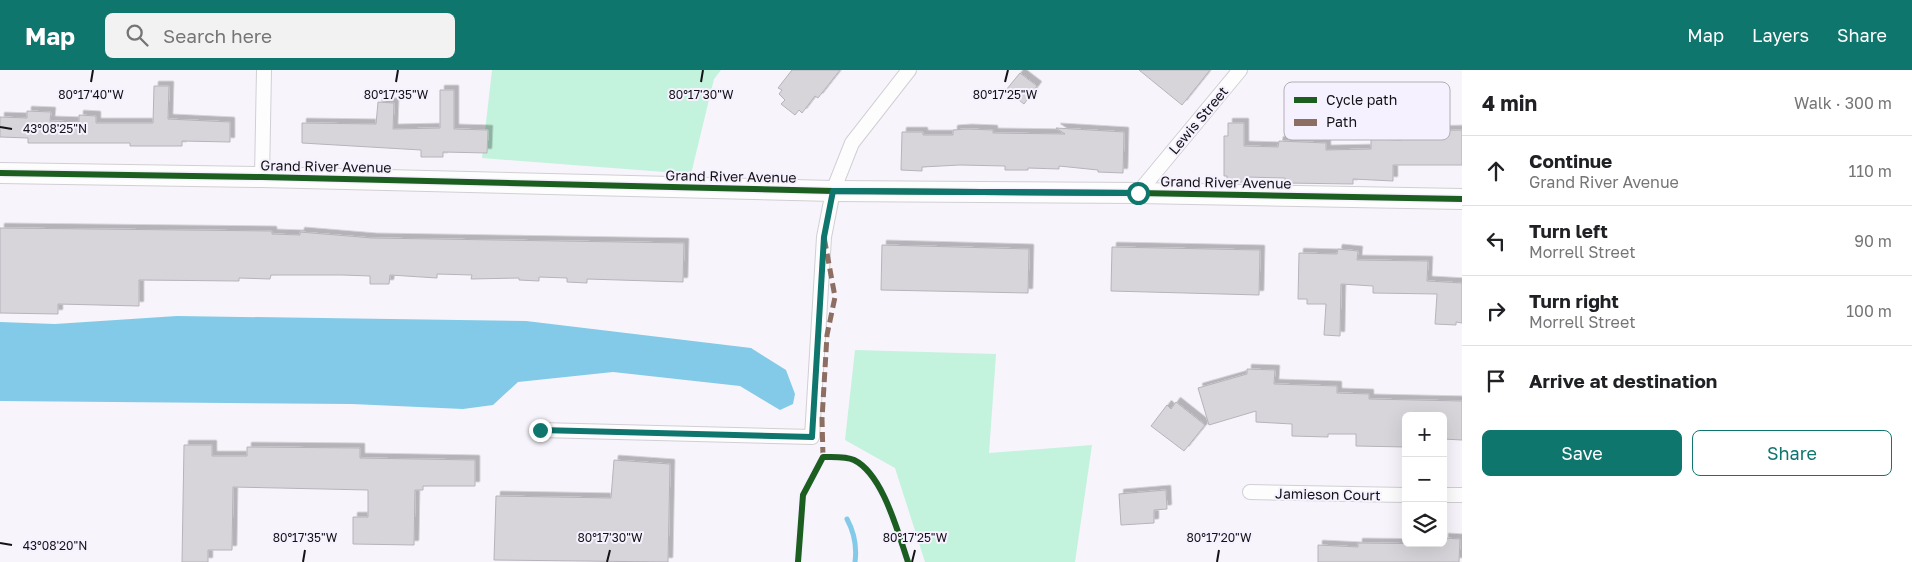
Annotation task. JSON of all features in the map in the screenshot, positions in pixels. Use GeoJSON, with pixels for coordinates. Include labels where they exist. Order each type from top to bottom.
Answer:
{"type":"FeatureCollection","features":[{"type":"Feature","properties":{"kind":"street"},"geometry":{"type":"LineString","coordinates":[[262,177],[264,70]]}},
{"type":"Feature","properties":{"kind":"street"},"geometry":{"type":"LineString","coordinates":[[540,430],[812,437],[824,237],[833,191],[852,143],[909,70]]}},
{"type":"Feature","properties":{"kind":"street","name":"Lewis Street"},"geometry":{"type":"LineString","coordinates":[[1138,193],[1240,70]]}},
{"type":"Feature","properties":{"kind":"street","name":"Grand River Avenue"},"geometry":{"type":"LineString","coordinates":[[0,173],[262,177],[833,191],[1138,193],[1462,199]]}},
{"type":"Feature","properties":{"kind":"street","name":"Jamieson Court"},"geometry":{"type":"LineString","coordinates":[[1250,492],[1402,495]]}},
{"type":"Feature","properties":{"kind":"street"},"geometry":{"type":"LineString","coordinates":[[1447,495],[1462,496]]}},
{"type":"Feature","properties":{"kind":"green space"},"geometry":{"type":"Polygon","coordinates":[[[492,70],[721,70],[714,79],[691,174],[482,158],[492,70]]]}},
{"type":"Feature","properties":{"kind":"green space"},"geometry":{"type":"Polygon","coordinates":[[[855,350],[996,354],[989,453],[1092,445],[1075,562],[925,562],[895,468],[845,440],[855,350]]]}},
{"type":"Feature","properties":{"kind":"water"},"geometry":{"type":"Polygon","coordinates":[[[177,316],[526,321],[751,348],[786,370],[795,394],[793,404],[780,410],[740,386],[613,372],[518,382],[493,405],[463,409],[352,404],[0,401],[0,322],[55,324],[177,316]]]}},
{"type":"Feature","properties":{"kind":"building"},"geometry":{"type":"Polygon","coordinates":[[[792,70],[840,70],[818,98],[815,96],[802,113],[799,110],[795,115],[781,104],[785,100],[779,94],[782,90],[778,88],[792,70]]]}},
{"type":"Feature","properties":{"kind":"building"},"geometry":{"type":"Polygon","coordinates":[[[1139,70],[1210,70],[1182,105],[1139,70]]]}},
{"type":"Feature","properties":{"kind":"building"},"geometry":{"type":"Polygon","coordinates":[[[1020,73],[1037,86],[1024,104],[1006,90],[1020,73]]]}},
{"type":"Feature","properties":{"kind":"building"},"geometry":{"type":"Polygon","coordinates":[[[154,86],[169,86],[168,119],[230,122],[230,142],[182,141],[182,146],[130,146],[130,143],[28,143],[28,138],[0,137],[0,117],[27,118],[27,111],[51,112],[50,121],[79,122],[79,115],[96,116],[96,123],[153,123],[154,86]]]}},
{"type":"Feature","properties":{"kind":"building"},"geometry":{"type":"Polygon","coordinates":[[[440,90],[454,90],[454,129],[488,130],[487,153],[443,152],[443,157],[421,157],[421,150],[302,143],[302,123],[376,124],[378,102],[394,103],[393,129],[440,128],[440,90]]]}},
{"type":"Feature","properties":{"kind":"building"},"geometry":{"type":"Polygon","coordinates":[[[1228,123],[1244,123],[1244,146],[1278,147],[1279,141],[1326,143],[1326,150],[1371,149],[1371,140],[1450,140],[1450,130],[1462,130],[1462,165],[1393,165],[1393,181],[1353,179],[1353,184],[1285,183],[1285,178],[1245,177],[1245,182],[1227,182],[1227,176],[1224,176],[1224,136],[1228,136],[1228,123]]]}},
{"type":"Feature","properties":{"kind":"building"},"geometry":{"type":"Polygon","coordinates":[[[1056,128],[1124,132],[1123,173],[1098,172],[1098,170],[1059,166],[1059,169],[1028,168],[1028,170],[1005,170],[1005,166],[960,165],[922,167],[922,171],[901,170],[902,132],[923,132],[923,135],[953,135],[953,130],[967,129],[993,130],[993,133],[1065,134],[1056,128]]]}},
{"type":"Feature","properties":{"kind":"building"},"geometry":{"type":"Polygon","coordinates":[[[0,228],[272,231],[272,234],[300,235],[300,232],[372,238],[684,243],[683,282],[587,279],[587,283],[567,282],[567,278],[539,277],[539,281],[519,280],[519,278],[471,279],[472,275],[437,274],[437,278],[390,275],[389,284],[370,284],[370,276],[342,275],[271,275],[270,279],[239,278],[239,281],[139,280],[139,306],[58,304],[58,314],[0,313],[0,228]]]}},
{"type":"Feature","properties":{"kind":"building"},"geometry":{"type":"Polygon","coordinates":[[[882,245],[1029,249],[1028,293],[881,290],[882,245]]]}},
{"type":"Feature","properties":{"kind":"building"},"geometry":{"type":"Polygon","coordinates":[[[1112,247],[1260,250],[1259,295],[1111,291],[1112,247]]]}},
{"type":"Feature","properties":{"kind":"building"},"geometry":{"type":"Polygon","coordinates":[[[1338,249],[1358,251],[1357,260],[1428,261],[1427,281],[1462,283],[1462,323],[1456,322],[1456,325],[1435,324],[1437,294],[1373,293],[1373,286],[1341,284],[1340,336],[1324,335],[1326,304],[1307,304],[1307,299],[1298,299],[1299,253],[1337,254],[1338,249]]]}},
{"type":"Feature","properties":{"kind":"building"},"geometry":{"type":"Polygon","coordinates":[[[1247,369],[1275,370],[1274,384],[1337,386],[1337,393],[1369,394],[1369,399],[1462,401],[1462,440],[1447,439],[1447,412],[1402,412],[1402,447],[1356,446],[1356,434],[1328,434],[1328,437],[1292,436],[1292,424],[1256,422],[1256,411],[1209,425],[1198,388],[1247,374],[1247,369]]]}},
{"type":"Feature","properties":{"kind":"building"},"geometry":{"type":"Polygon","coordinates":[[[1176,402],[1205,425],[1184,451],[1151,426],[1167,405],[1171,409],[1176,402]]]}},
{"type":"Feature","properties":{"kind":"building"},"geometry":{"type":"Polygon","coordinates":[[[184,445],[212,445],[212,456],[247,456],[247,447],[360,448],[360,458],[475,460],[475,486],[423,486],[423,490],[415,490],[414,545],[353,544],[353,517],[368,517],[368,490],[233,487],[232,550],[208,550],[208,562],[182,562],[184,445]]]}},
{"type":"Feature","properties":{"kind":"building"},"geometry":{"type":"Polygon","coordinates":[[[614,460],[670,464],[668,562],[494,560],[496,496],[611,498],[614,460]]]}},
{"type":"Feature","properties":{"kind":"building"},"geometry":{"type":"Polygon","coordinates":[[[1166,490],[1167,509],[1154,510],[1154,523],[1121,525],[1119,494],[1166,490]]]}},
{"type":"Feature","properties":{"kind":"building"},"geometry":{"type":"Polygon","coordinates":[[[1447,538],[1460,539],[1459,562],[1318,562],[1318,545],[1358,547],[1358,543],[1402,544],[1402,547],[1447,547],[1447,538]]]}},
{"type":"Feature","properties":{"kind":"waterway"},"geometry":{"type":"LineString","coordinates":[[847,519],[854,540],[855,562]]}},
{"type":"Feature","properties":{"kind":"marked path"},"geometry":{"type":"LineString","coordinates":[[823,457],[822,419],[827,335],[835,297],[824,237]]}},
{"type":"Feature","properties":{"kind":"cycle path"},"geometry":{"type":"LineString","coordinates":[[0,173],[262,177],[833,191],[1138,193],[1462,199]]}},
{"type":"Feature","properties":{"kind":"cycle path"},"geometry":{"type":"LineString","coordinates":[[798,562],[803,495],[823,457],[854,460],[864,467],[873,478],[888,505],[908,562]]}},
{"type":"Feature","properties":{"kind":"route"},"geometry":{"type":"LineString","coordinates":[[540,430],[812,437],[824,237],[833,191],[1138,193]]}}]}
